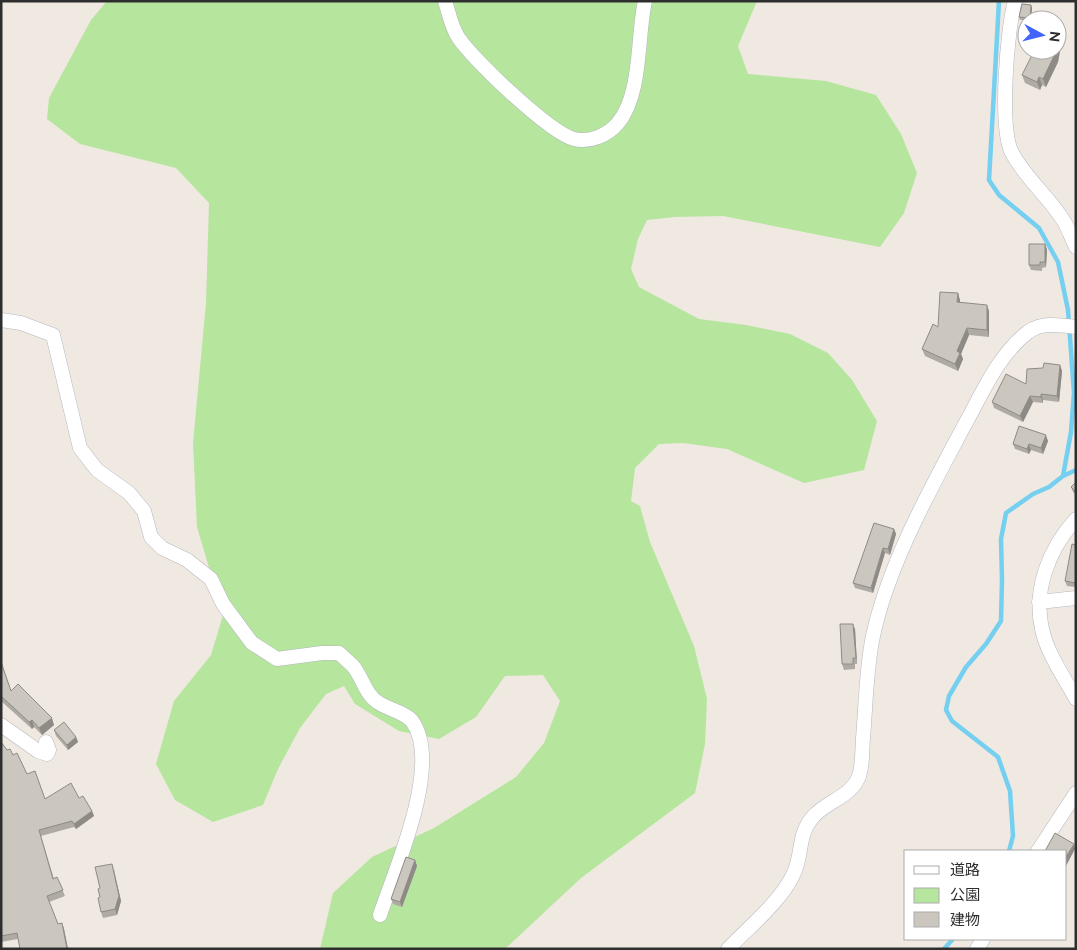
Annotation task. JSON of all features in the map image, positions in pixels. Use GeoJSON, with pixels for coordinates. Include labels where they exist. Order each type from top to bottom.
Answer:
{"type":"FeatureCollection","features":[{"type":"Feature","properties":{"kind":"street"},"geometry":{"type":"LineString","coordinates":[[445,1],[458,37],[489,73],[556,132],[575,140],[592,139],[606,134],[619,122],[630,101],[645,1]]}},
{"type":"Feature","properties":{"kind":"street"},"geometry":{"type":"LineString","coordinates":[[1015,1],[1012,12],[1006,80],[1006,137],[1012,152],[1031,181],[1064,222],[1076,248]]}},
{"type":"Feature","properties":{"kind":"street"},"geometry":{"type":"LineString","coordinates":[[1,320],[21,323],[54,335],[80,448],[97,470],[129,493],[144,511],[151,537],[162,548],[187,560],[211,579],[223,604],[252,644],[277,659],[322,653],[339,653],[354,667],[367,691],[377,702],[411,720],[420,738],[419,798],[411,827],[380,915]]}},
{"type":"Feature","properties":{"kind":"street"},"geometry":{"type":"LineString","coordinates":[[728,949],[786,889],[797,863],[801,836],[812,817],[847,793],[855,785],[862,762],[868,673],[873,635],[891,579],[927,495],[992,374],[1010,348],[1028,332],[1050,325],[1076,327]]}},
{"type":"Feature","properties":{"kind":"street"},"geometry":{"type":"LineString","coordinates":[[1076,519],[1054,550],[1041,585],[1039,602],[1042,630],[1049,650],[1076,698]]}},
{"type":"Feature","properties":{"kind":"street"},"geometry":{"type":"LineString","coordinates":[[1039,602],[1076,598]]}},
{"type":"Feature","properties":{"kind":"street"},"geometry":{"type":"LineString","coordinates":[[1,725],[38,751],[47,754],[49,750],[46,742]]}},
{"type":"Feature","properties":{"kind":"street"},"geometry":{"type":"LineString","coordinates":[[1039,850],[1076,793]]}},
{"type":"Feature","properties":{"kind":"green space"},"geometry":{"type":"Polygon","coordinates":[[[107,1],[757,1],[738,46],[748,74],[826,81],[876,95],[901,134],[917,173],[904,213],[880,247],[723,216],[675,217],[647,220],[638,239],[631,269],[639,287],[699,319],[746,325],[790,334],[828,353],[852,380],[877,421],[864,470],[804,483],[727,449],[683,443],[659,444],[635,468],[631,501],[640,506],[650,542],[694,646],[707,699],[705,744],[695,793],[581,878],[505,949],[320,949],[333,893],[372,857],[434,828],[516,777],[544,743],[560,701],[543,675],[505,676],[476,717],[439,739],[399,731],[355,704],[344,686],[326,694],[300,728],[278,769],[263,805],[213,822],[175,800],[156,764],[174,701],[211,655],[223,615],[197,527],[193,443],[206,303],[209,203],[176,168],[80,144],[47,119],[49,98],[91,20],[107,1]]]}},
{"type":"Feature","properties":{"kind":"building"},"geometry":{"type":"Polygon","coordinates":[[[1022,4],[1031,5],[1031,10],[1021,10],[1022,4]]]}},
{"type":"Feature","properties":{"kind":"building"},"geometry":{"type":"Polygon","coordinates":[[[1030,60],[1052,60],[1043,79],[1039,77],[1037,82],[1022,75],[1030,60]]]}},
{"type":"Feature","properties":{"kind":"building"},"geometry":{"type":"Polygon","coordinates":[[[1029,244],[1045,244],[1045,262],[1040,262],[1040,265],[1029,265],[1029,244]]]}},
{"type":"Feature","properties":{"kind":"building"},"geometry":{"type":"Polygon","coordinates":[[[940,292],[958,293],[957,302],[987,305],[987,330],[967,328],[957,351],[960,353],[955,364],[922,349],[933,324],[938,327],[940,292]]]}},
{"type":"Feature","properties":{"kind":"building"},"geometry":{"type":"Polygon","coordinates":[[[1044,363],[1060,365],[1057,396],[1041,394],[1041,397],[1030,396],[1020,416],[992,402],[1006,374],[1026,384],[1027,369],[1043,368],[1044,363]]]}},
{"type":"Feature","properties":{"kind":"building"},"geometry":{"type":"Polygon","coordinates":[[[1019,426],[1046,435],[1041,448],[1029,444],[1027,449],[1013,444],[1019,426]]]}},
{"type":"Feature","properties":{"kind":"building"},"geometry":{"type":"Polygon","coordinates":[[[1076,482],[1076,492],[1071,487],[1076,482]]]}},
{"type":"Feature","properties":{"kind":"building"},"geometry":{"type":"Polygon","coordinates":[[[874,523],[894,529],[888,549],[883,548],[871,588],[853,583],[874,523]]]}},
{"type":"Feature","properties":{"kind":"building"},"geometry":{"type":"Polygon","coordinates":[[[1072,544],[1076,545],[1076,583],[1065,581],[1072,544]]]}},
{"type":"Feature","properties":{"kind":"building"},"geometry":{"type":"Polygon","coordinates":[[[840,624],[853,624],[856,658],[853,658],[853,664],[842,664],[840,624]]]}},
{"type":"Feature","properties":{"kind":"building"},"geometry":{"type":"Polygon","coordinates":[[[1,662],[11,691],[18,684],[52,718],[39,728],[32,720],[29,722],[1,696],[1,662]]]}},
{"type":"Feature","properties":{"kind":"building"},"geometry":{"type":"Polygon","coordinates":[[[64,722],[76,737],[67,745],[54,730],[64,722]]]}},
{"type":"Feature","properties":{"kind":"building"},"geometry":{"type":"Polygon","coordinates":[[[1,742],[7,750],[10,749],[13,755],[17,753],[27,774],[35,771],[45,799],[71,783],[79,798],[83,796],[92,811],[74,824],[72,821],[39,830],[53,879],[57,877],[63,890],[47,896],[58,924],[62,923],[67,949],[20,949],[17,933],[1,936],[1,742]]]}},
{"type":"Feature","properties":{"kind":"building"},"geometry":{"type":"Polygon","coordinates":[[[1055,833],[1074,844],[1067,855],[1067,850],[1046,850],[1055,833]]]}},
{"type":"Feature","properties":{"kind":"building"},"geometry":{"type":"Polygon","coordinates":[[[406,857],[415,860],[400,902],[391,899],[406,857]]]}},
{"type":"Feature","properties":{"kind":"building"},"geometry":{"type":"Polygon","coordinates":[[[112,864],[119,896],[115,909],[101,912],[98,898],[100,897],[98,889],[100,888],[95,867],[112,864]]]}},
{"type":"Feature","properties":{"kind":"waterway"},"geometry":{"type":"LineString","coordinates":[[999,1],[989,180],[999,195],[1039,228],[1058,262],[1068,310],[1074,393],[1071,432],[1063,476],[1049,487],[1033,494],[1006,513],[1001,539],[1001,621],[986,644],[966,667],[949,696],[946,710],[952,721],[998,757],[1010,791],[1013,836],[1009,850]]}},
{"type":"Feature","properties":{"kind":"waterway"},"geometry":{"type":"LineString","coordinates":[[1063,476],[1076,470]]}},
{"type":"Feature","properties":{"kind":"waterway"},"geometry":{"type":"LineString","coordinates":[[944,949],[952,940]]}}]}
